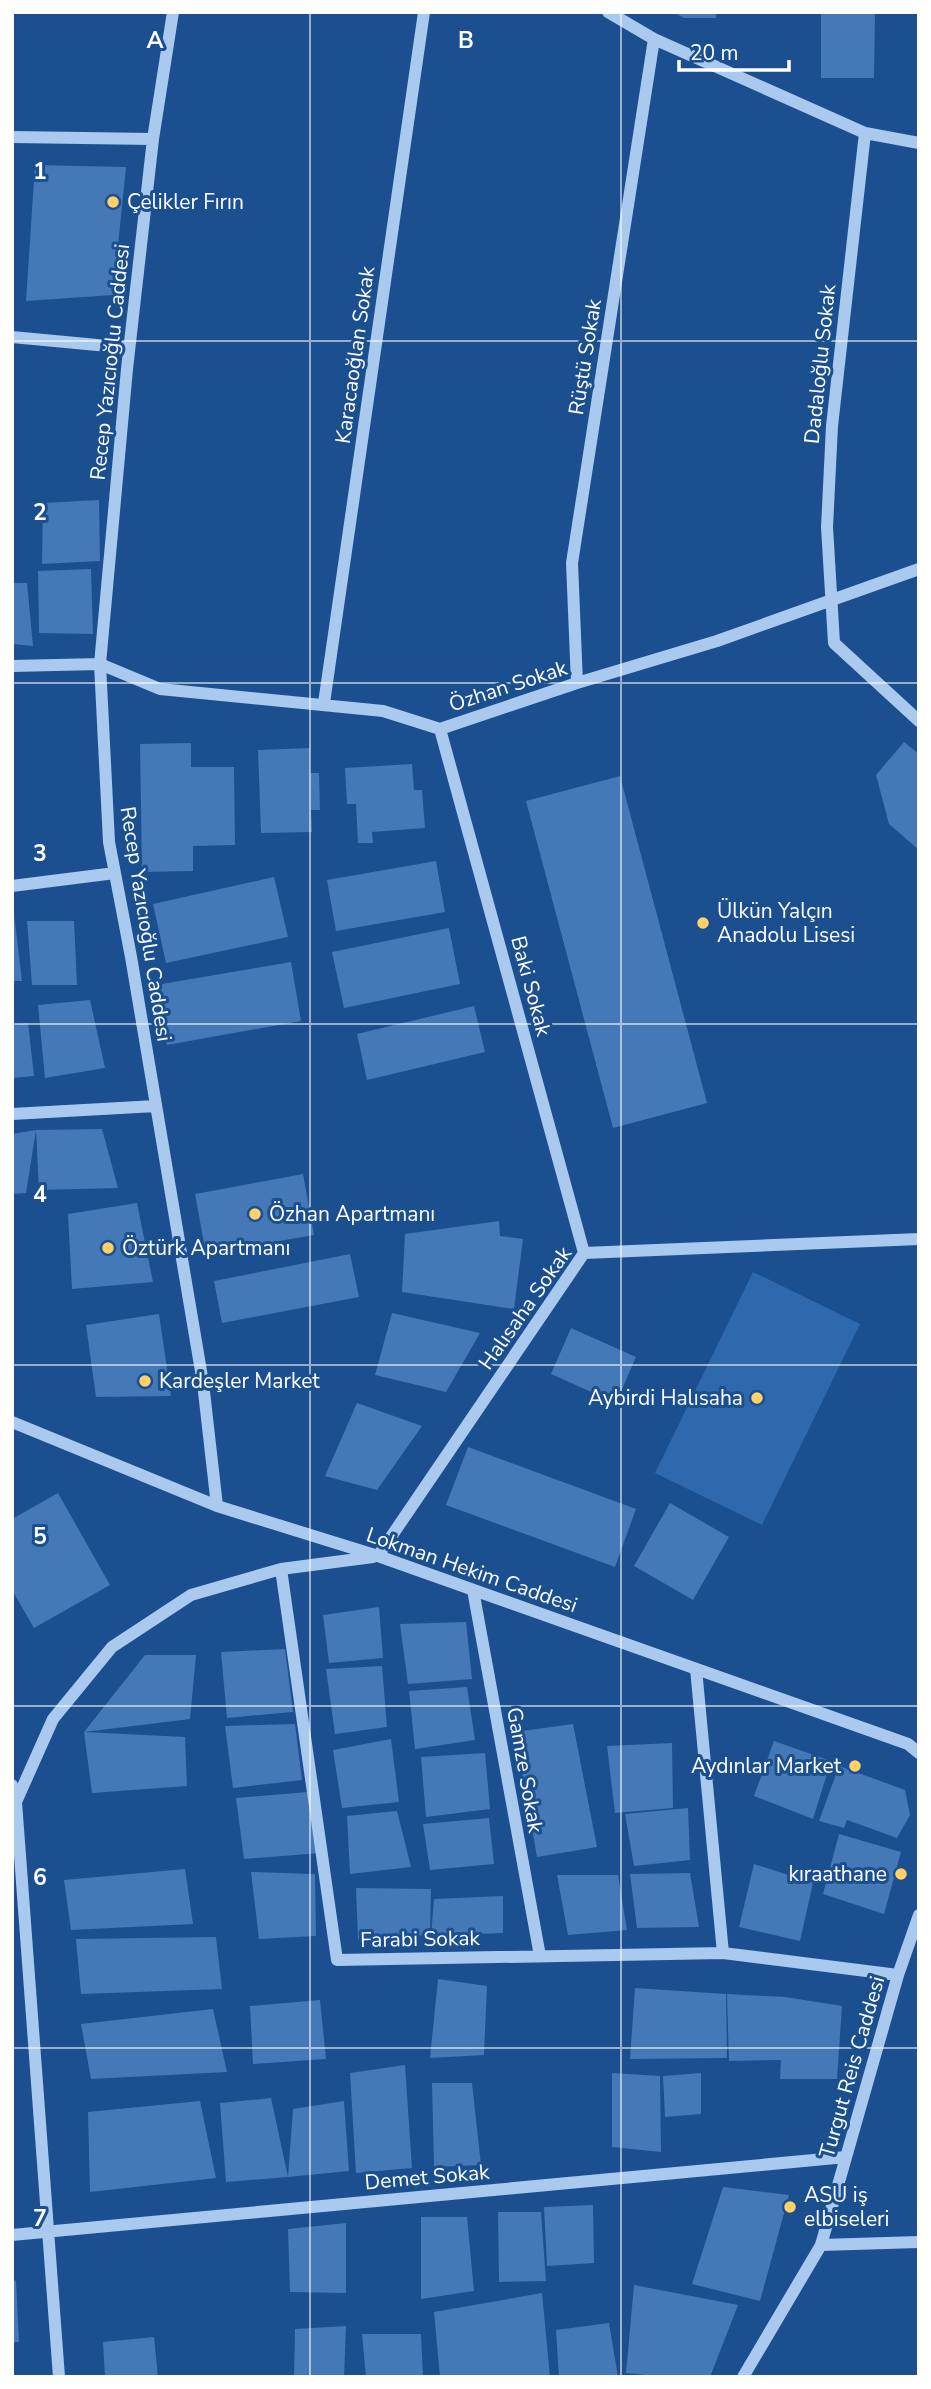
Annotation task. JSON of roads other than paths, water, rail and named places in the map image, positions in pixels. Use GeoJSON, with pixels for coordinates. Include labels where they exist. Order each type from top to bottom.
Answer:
{"type":"FeatureCollection","features":[{"type":"Feature","properties":{"kind":"street","name":"Recep Yazıcıoğlu Caddesi"},"geometry":{"type":"LineString","coordinates":[[173,12],[153,139],[129,348],[100,664],[109,842],[203,1382],[217,1506]]}},
{"type":"Feature","properties":{"kind":"street","name":"Karacaoğlan Sokak"},"geometry":{"type":"LineString","coordinates":[[324,703],[424,12]]}},
{"type":"Feature","properties":{"kind":"street"},"geometry":{"type":"LineString","coordinates":[[608,12],[654,39],[865,133],[919,143]]}},
{"type":"Feature","properties":{"kind":"street","name":"Rüştü Sokak"},"geometry":{"type":"LineString","coordinates":[[577,683],[572,563],[654,39]]}},
{"type":"Feature","properties":{"kind":"street","name":"Dadaloğlu Sokak"},"geometry":{"type":"LineString","coordinates":[[865,133],[832,426],[827,527],[834,643],[919,721]]}},
{"type":"Feature","properties":{"kind":"street"},"geometry":{"type":"LineString","coordinates":[[12,137],[153,139]]}},
{"type":"Feature","properties":{"kind":"street"},"geometry":{"type":"LineString","coordinates":[[12,337],[129,348]]}},
{"type":"Feature","properties":{"kind":"street","name":"Özhan Sokak"},"geometry":{"type":"LineString","coordinates":[[100,664],[160,689],[324,703],[383,711],[440,729],[577,683],[717,641],[919,569]]}},
{"type":"Feature","properties":{"kind":"street"},"geometry":{"type":"LineString","coordinates":[[12,666],[100,664]]}},
{"type":"Feature","properties":{"kind":"street","name":"Baki Sokak"},"geometry":{"type":"LineString","coordinates":[[440,729],[584,1253]]}},
{"type":"Feature","properties":{"kind":"street"},"geometry":{"type":"LineString","coordinates":[[12,886],[115,873]]}},
{"type":"Feature","properties":{"kind":"street"},"geometry":{"type":"LineString","coordinates":[[12,1114],[156,1106]]}},
{"type":"Feature","properties":{"kind":"street","name":"Halısaha Sokak"},"geometry":{"type":"LineString","coordinates":[[378,1556],[584,1253],[919,1239]]}},
{"type":"Feature","properties":{"kind":"street","name":"Lokman Hekim Caddesi"},"geometry":{"type":"LineString","coordinates":[[12,1422],[217,1506],[378,1556],[908,1744],[919,1753]]}},
{"type":"Feature","properties":{"kind":"street"},"geometry":{"type":"LineString","coordinates":[[14,1802],[53,1719],[112,1647],[191,1595],[281,1569],[378,1556]]}},
{"type":"Feature","properties":{"kind":"street","name":"Farabi Sokak"},"geometry":{"type":"LineString","coordinates":[[281,1569],[337,1960],[723,1953],[898,1975]]}},
{"type":"Feature","properties":{"kind":"street","name":"Gamze Sokak"},"geometry":{"type":"LineString","coordinates":[[473,1590],[540,1956]]}},
{"type":"Feature","properties":{"kind":"street"},"geometry":{"type":"LineString","coordinates":[[696,1669],[723,1953]]}},
{"type":"Feature","properties":{"kind":"street"},"geometry":{"type":"LineString","coordinates":[[12,1785],[59,2377]]}},
{"type":"Feature","properties":{"kind":"street","name":"Turgut Reis Caddesi"},"geometry":{"type":"LineString","coordinates":[[743,2377],[821,2245],[898,1975],[919,1915]]}},
{"type":"Feature","properties":{"kind":"street","name":"Demet Sokak"},"geometry":{"type":"LineString","coordinates":[[12,2235],[846,2157]]}},
{"type":"Feature","properties":{"kind":"street"},"geometry":{"type":"LineString","coordinates":[[821,2245],[919,2242]]}},
{"type":"Feature","properties":{"kind":"place","name":"Çelikler Fırın"},"geometry":{"type":"Point","coordinates":[113,202]}},
{"type":"Feature","properties":{"kind":"place","name":"Ülkün Yalçın Anadolu Lisesi"},"geometry":{"type":"Point","coordinates":[703,923]}},
{"type":"Feature","properties":{"kind":"place","name":"Özhan Apartmanı"},"geometry":{"type":"Point","coordinates":[255,1214]}},
{"type":"Feature","properties":{"kind":"place","name":"Öztürk Apartmanı"},"geometry":{"type":"Point","coordinates":[108,1248]}},
{"type":"Feature","properties":{"kind":"place","name":"Kardeşler Market"},"geometry":{"type":"Point","coordinates":[145,1381]}},
{"type":"Feature","properties":{"kind":"place","name":"Aybirdi Halısaha"},"geometry":{"type":"Point","coordinates":[757,1398]}},
{"type":"Feature","properties":{"kind":"place","name":"Aydınlar Market"},"geometry":{"type":"Point","coordinates":[855,1766]}},
{"type":"Feature","properties":{"kind":"place","name":"kıraathane"},"geometry":{"type":"Point","coordinates":[901,1874]}},
{"type":"Feature","properties":{"kind":"place","name":"ASU iş elbiseleri"},"geometry":{"type":"Point","coordinates":[790,2207]}}]}
